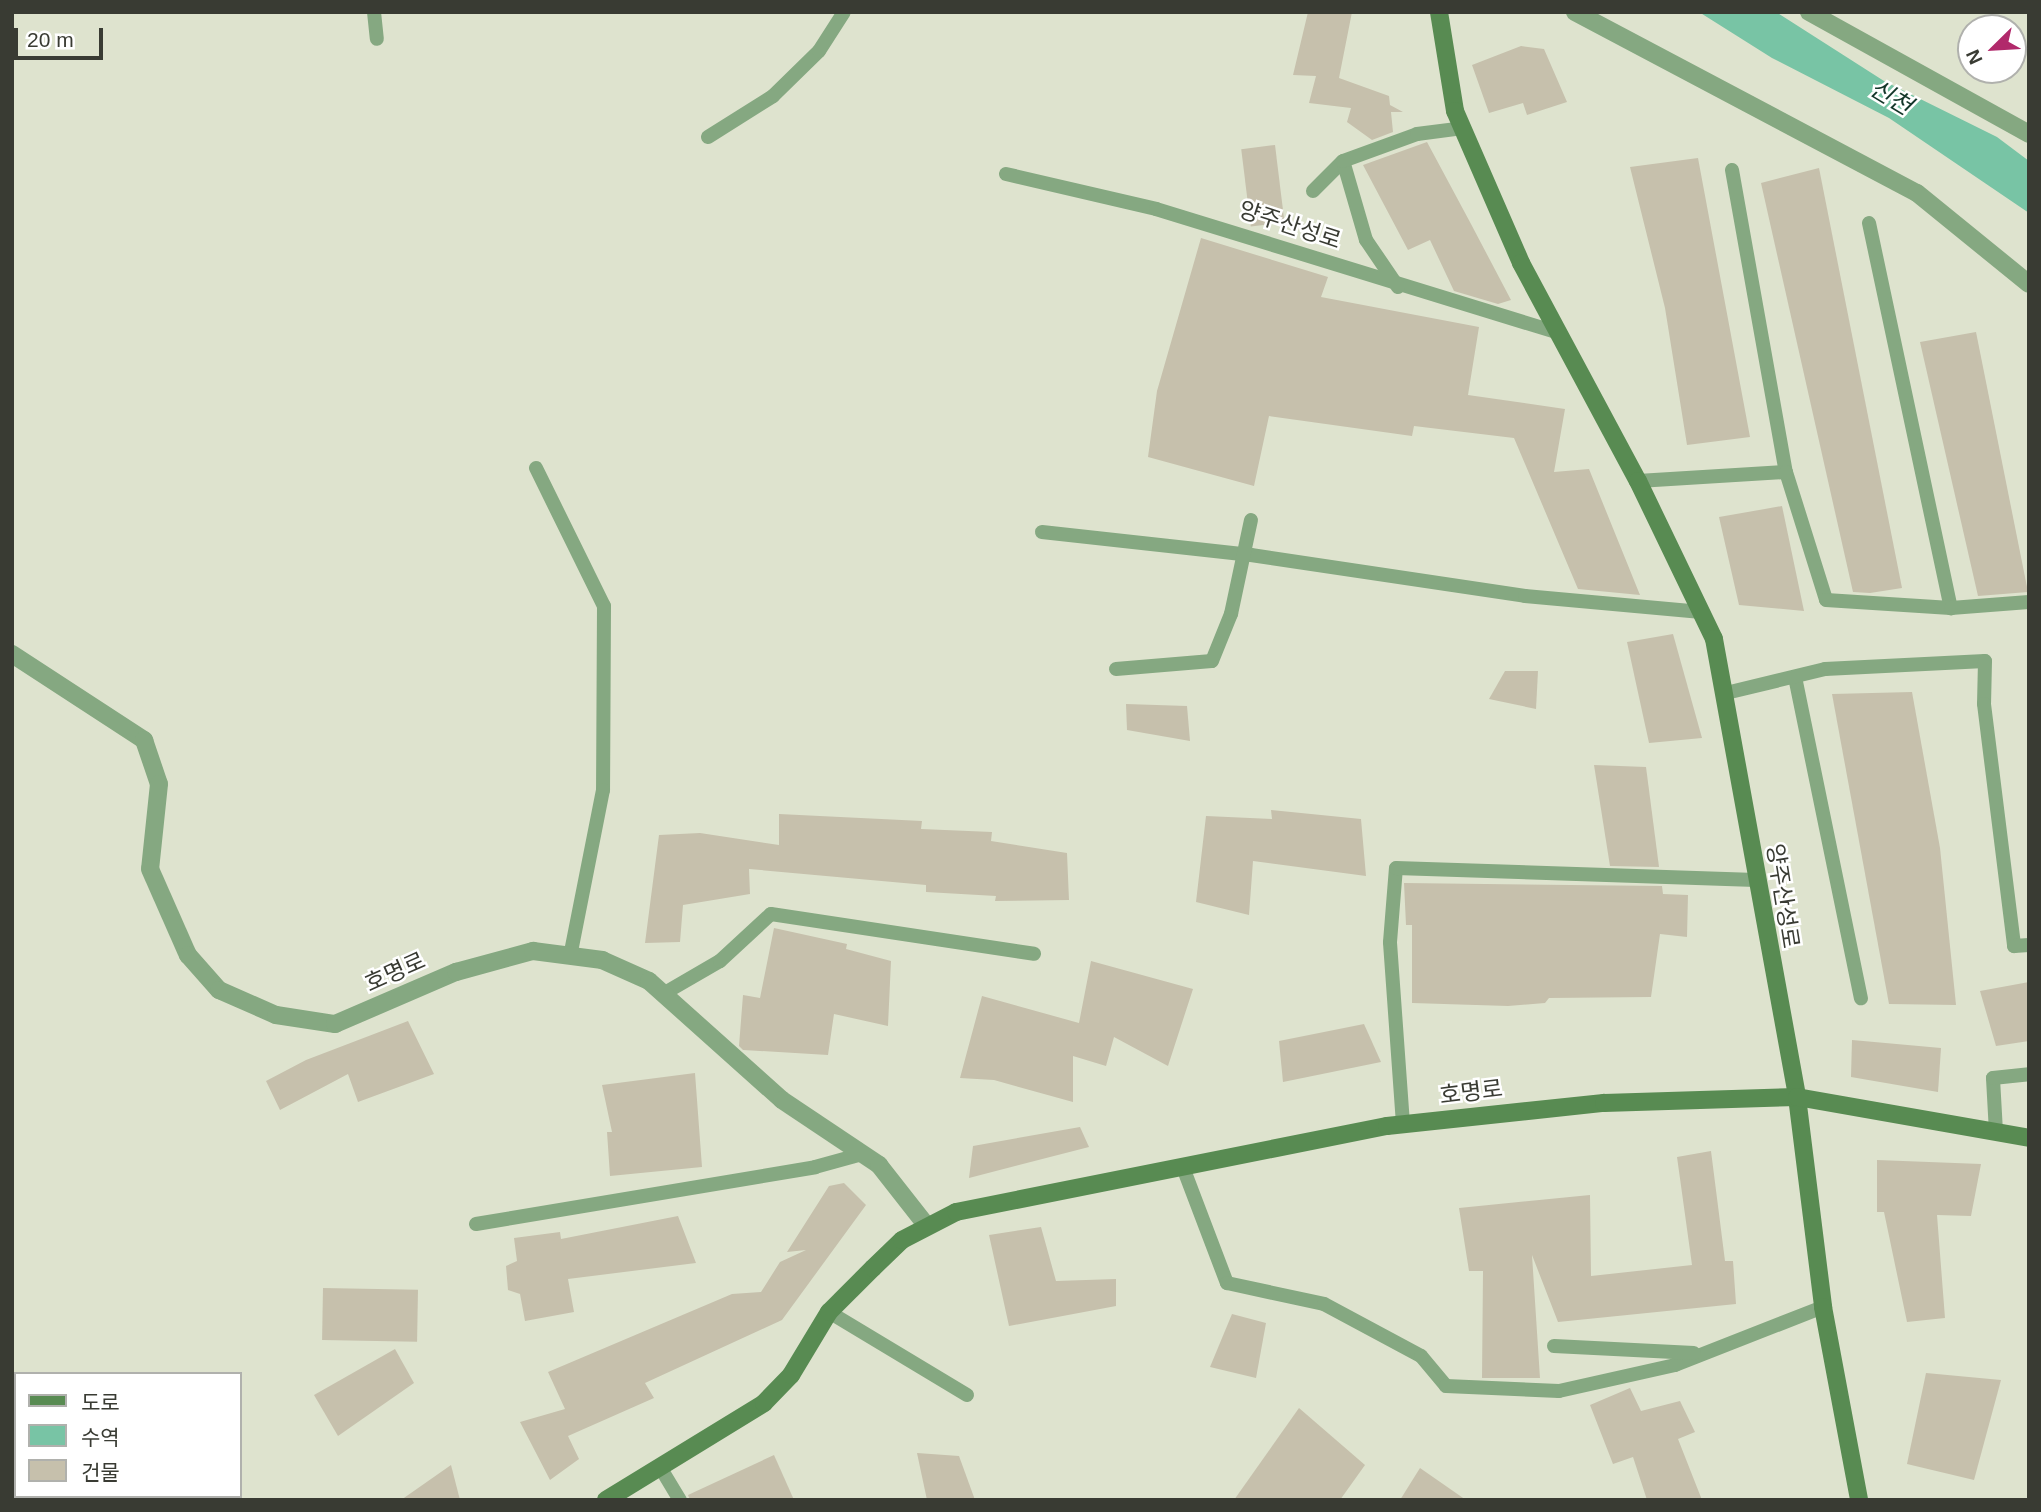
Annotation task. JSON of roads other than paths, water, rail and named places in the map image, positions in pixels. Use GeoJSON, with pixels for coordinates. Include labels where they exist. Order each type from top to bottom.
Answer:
{"type":"FeatureCollection","features":[{"type":"Feature","properties":{"kind":"street","name":"양주산성로"},"geometry":{"type":"LineString","coordinates":[[1439,12],[1463,128],[1556,332],[1638,481],[1714,639],[1726,693],[1756,880],[1797,1097],[1823,1307],[1858,1500]]}},
{"type":"Feature","properties":{"kind":"street"},"geometry":{"type":"LineString","coordinates":[[1575,12],[1917,193],[2029,284]]}},
{"type":"Feature","properties":{"kind":"street"},"geometry":{"type":"LineString","coordinates":[[1809,12],[2029,134]]}},
{"type":"Feature","properties":{"kind":"street","name":"호명로"},"geometry":{"type":"LineString","coordinates":[[12,654],[144,740],[159,783],[150,869],[188,955],[219,990],[276,1015],[335,1024],[456,972],[533,951],[602,960],[649,981],[782,1100],[879,1165],[926,1225]]}},
{"type":"Feature","properties":{"kind":"street","name":"호명로"},"geometry":{"type":"LineString","coordinates":[[606,1500],[764,1403],[791,1375],[829,1312],[902,1240],[926,1225],[956,1212],[1184,1170],[1402,1124],[1604,1102],[1797,1097],[2029,1138]]}},
{"type":"Feature","properties":{"kind":"lane"},"geometry":{"type":"LineString","coordinates":[[374,12],[377,39]]}},
{"type":"Feature","properties":{"kind":"lane"},"geometry":{"type":"LineString","coordinates":[[708,137],[773,96],[819,51],[844,12]]}},
{"type":"Feature","properties":{"kind":"lane"},"geometry":{"type":"LineString","coordinates":[[1312,191],[1343,161],[1417,134],[1463,128]]}},
{"type":"Feature","properties":{"kind":"lane"},"geometry":{"type":"LineString","coordinates":[[1343,161],[1366,240],[1398,287]]}},
{"type":"Feature","properties":{"kind":"lane"},"geometry":{"type":"LineString","coordinates":[[1732,170],[1786,472],[1826,600],[1951,608],[2029,602]]}},
{"type":"Feature","properties":{"kind":"lane","name":"양주산성로"},"geometry":{"type":"LineString","coordinates":[[1006,174],[1156,209],[1398,287],[1556,332]]}},
{"type":"Feature","properties":{"kind":"lane"},"geometry":{"type":"LineString","coordinates":[[1869,223],[1951,608]]}},
{"type":"Feature","properties":{"kind":"lane"},"geometry":{"type":"LineString","coordinates":[[536,468],[604,606],[603,790],[570,956]]}},
{"type":"Feature","properties":{"kind":"lane"},"geometry":{"type":"LineString","coordinates":[[1638,481],[1786,472]]}},
{"type":"Feature","properties":{"kind":"lane"},"geometry":{"type":"LineString","coordinates":[[1116,668],[1212,661],[1231,614],[1251,520]]}},
{"type":"Feature","properties":{"kind":"lane"},"geometry":{"type":"LineString","coordinates":[[1042,532],[1244,554],[1525,596],[1701,612]]}},
{"type":"Feature","properties":{"kind":"lane"},"geometry":{"type":"LineString","coordinates":[[1726,693],[1825,669],[1985,661],[1984,704],[2014,946],[2029,945]]}},
{"type":"Feature","properties":{"kind":"lane"},"geometry":{"type":"LineString","coordinates":[[1795,677],[1861,998]]}},
{"type":"Feature","properties":{"kind":"lane"},"geometry":{"type":"LineString","coordinates":[[1402,1124],[1390,942],[1396,868],[1756,880]]}},
{"type":"Feature","properties":{"kind":"lane"},"geometry":{"type":"LineString","coordinates":[[663,994],[720,961],[771,914],[1034,954]]}},
{"type":"Feature","properties":{"kind":"lane"},"geometry":{"type":"LineString","coordinates":[[1996,1132],[1993,1078],[2029,1074]]}},
{"type":"Feature","properties":{"kind":"lane"},"geometry":{"type":"LineString","coordinates":[[476,1224],[815,1167],[862,1154]]}},
{"type":"Feature","properties":{"kind":"lane"},"geometry":{"type":"LineString","coordinates":[[1184,1170],[1227,1283],[1324,1304],[1421,1356],[1446,1386],[1559,1391],[1699,1354],[1823,1307]]}},
{"type":"Feature","properties":{"kind":"lane"},"geometry":{"type":"LineString","coordinates":[[829,1312],[967,1395]]}},
{"type":"Feature","properties":{"kind":"lane"},"geometry":{"type":"LineString","coordinates":[[1554,1346],[1699,1354]]}},
{"type":"Feature","properties":{"kind":"lane"},"geometry":{"type":"LineString","coordinates":[[660,1466],[680,1500]]}},
{"type":"Feature","properties":{"kind":"water","name":"신천"},"geometry":{"type":"Polygon","coordinates":[[[1699,12],[1776,12],[1884,81],[1997,137],[2029,161],[2029,213],[1889,118],[1772,58],[1699,12]]]}}]}
